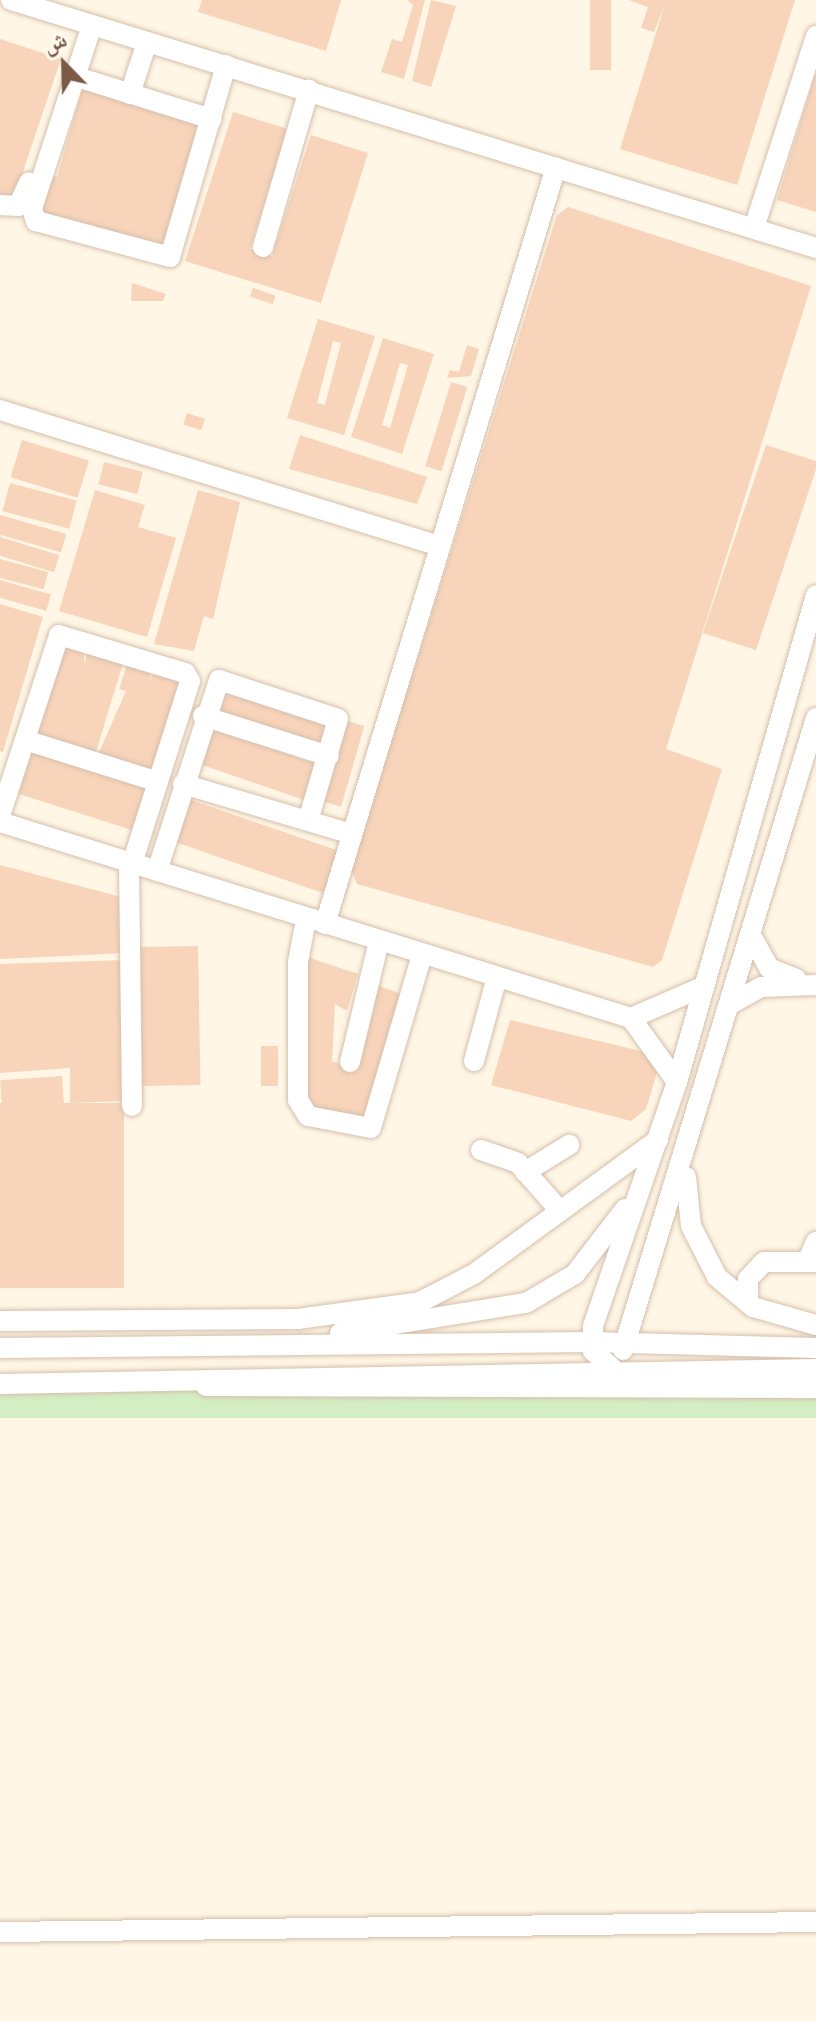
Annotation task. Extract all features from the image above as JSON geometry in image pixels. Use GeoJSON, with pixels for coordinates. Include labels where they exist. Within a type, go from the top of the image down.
{"type":"FeatureCollection","features":[{"type":"Feature","properties":{"kind":"street"},"geometry":{"type":"LineString","coordinates":[[11,0],[816,248]]}},
{"type":"Feature","properties":{"kind":"street"},"geometry":{"type":"LineString","coordinates":[[86,24],[77,77],[32,209],[36,221],[170,257],[212,119],[233,67]]}},
{"type":"Feature","properties":{"kind":"street"},"geometry":{"type":"LineString","coordinates":[[0,205],[18,206],[25,197],[86,24]]}},
{"type":"Feature","properties":{"kind":"street"},"geometry":{"type":"LineString","coordinates":[[754,228],[816,36]]}},
{"type":"Feature","properties":{"kind":"street"},"geometry":{"type":"LineString","coordinates":[[130,94],[147,42]]}},
{"type":"Feature","properties":{"kind":"street"},"geometry":{"type":"LineString","coordinates":[[179,259],[233,67]]}},
{"type":"Feature","properties":{"kind":"street"},"geometry":{"type":"LineString","coordinates":[[77,77],[212,119]]}},
{"type":"Feature","properties":{"kind":"street"},"geometry":{"type":"LineString","coordinates":[[263,247],[309,90]]}},
{"type":"Feature","properties":{"kind":"street"},"geometry":{"type":"LineString","coordinates":[[426,956],[371,1128],[308,1116],[298,1100],[298,962],[352,834],[556,167]]}},
{"type":"Feature","properties":{"kind":"street"},"geometry":{"type":"LineString","coordinates":[[0,410],[440,546]]}},
{"type":"Feature","properties":{"kind":"street"},"geometry":{"type":"LineString","coordinates":[[603,1368],[591,1342],[677,1082],[698,989],[816,595]]}},
{"type":"Feature","properties":{"kind":"street"},"geometry":{"type":"LineString","coordinates":[[132,1106],[131,863],[188,675],[68,634],[53,643],[0,819],[131,863],[631,1018],[677,1082]]}},
{"type":"Feature","properties":{"kind":"street"},"geometry":{"type":"LineString","coordinates":[[157,871],[203,716],[219,680],[319,711],[339,722],[308,821]]}},
{"type":"Feature","properties":{"kind":"street"},"geometry":{"type":"LineString","coordinates":[[203,716],[329,756]]}},
{"type":"Feature","properties":{"kind":"street"},"geometry":{"type":"LineString","coordinates":[[603,1368],[629,1342],[734,1002],[816,718]]}},
{"type":"Feature","properties":{"kind":"street"},"geometry":{"type":"LineString","coordinates":[[25,740],[158,782]]}},
{"type":"Feature","properties":{"kind":"street"},"geometry":{"type":"LineString","coordinates":[[183,784],[352,834]]}},
{"type":"Feature","properties":{"kind":"street"},"geometry":{"type":"LineString","coordinates":[[752,937],[776,973],[816,984]]}},
{"type":"Feature","properties":{"kind":"street"},"geometry":{"type":"LineString","coordinates":[[350,1062],[379,941]]}},
{"type":"Feature","properties":{"kind":"street"},"geometry":{"type":"LineString","coordinates":[[393,1093],[426,956]]}},
{"type":"Feature","properties":{"kind":"street"},"geometry":{"type":"LineString","coordinates":[[474,1061],[497,977]]}},
{"type":"Feature","properties":{"kind":"street"},"geometry":{"type":"LineString","coordinates":[[734,1002],[761,987],[816,984]]}},
{"type":"Feature","properties":{"kind":"street"},"geometry":{"type":"LineString","coordinates":[[631,1018],[698,989]]}},
{"type":"Feature","properties":{"kind":"street"},"geometry":{"type":"LineString","coordinates":[[0,1321],[298,1319],[390,1309],[448,1290],[658,1140]]}},
{"type":"Feature","properties":{"kind":"street"},"geometry":{"type":"LineString","coordinates":[[525,1172],[569,1145]]}},
{"type":"Feature","properties":{"kind":"street"},"geometry":{"type":"LineString","coordinates":[[481,1150],[525,1172],[560,1211]]}},
{"type":"Feature","properties":{"kind":"street"},"geometry":{"type":"LineString","coordinates":[[686,1151],[685,1198],[700,1252],[748,1303],[816,1325]]}},
{"type":"Feature","properties":{"kind":"street"},"geometry":{"type":"LineString","coordinates":[[193,1347],[391,1329],[526,1303],[575,1274],[601,1246],[647,1168]]}},
{"type":"Feature","properties":{"kind":"street"},"geometry":{"type":"LineString","coordinates":[[748,1303],[746,1287],[758,1266],[812,1262],[816,1242]]}},
{"type":"Feature","properties":{"kind":"street"},"geometry":{"type":"LineString","coordinates":[[0,1348],[629,1342],[816,1348]]}},
{"type":"Feature","properties":{"kind":"street"},"geometry":{"type":"LineString","coordinates":[[0,1384],[194,1383],[245,1374],[603,1368],[816,1369]]}},
{"type":"Feature","properties":{"kind":"street"},"geometry":{"type":"LineString","coordinates":[[194,1383],[236,1390],[816,1388]]}},
{"type":"Feature","properties":{"kind":"street"},"geometry":{"type":"LineString","coordinates":[[0,1932],[816,1922]]}},
{"type":"Feature","properties":{"kind":"green space"},"geometry":{"type":"Polygon","coordinates":[[[0,1391],[816,1391],[816,1418],[0,1418],[0,1391]]]}},
{"type":"Feature","properties":{"kind":"building"},"geometry":{"type":"Polygon","coordinates":[[[202,0],[341,0],[326,51],[198,12],[202,0]]]}},
{"type":"Feature","properties":{"kind":"building"},"geometry":{"type":"Polygon","coordinates":[[[407,0],[425,0],[404,79],[381,72],[392,39],[402,42],[413,5],[407,0]]]}},
{"type":"Feature","properties":{"kind":"building"},"geometry":{"type":"Polygon","coordinates":[[[431,0],[456,6],[431,87],[412,81],[431,0]]]}},
{"type":"Feature","properties":{"kind":"building"},"geometry":{"type":"Polygon","coordinates":[[[590,0],[611,0],[611,70],[590,70],[590,0]]]}},
{"type":"Feature","properties":{"kind":"building"},"geometry":{"type":"Polygon","coordinates":[[[629,0],[795,0],[737,185],[620,149],[665,4],[654,32],[641,28],[648,7],[629,0]]]}},
{"type":"Feature","properties":{"kind":"building"},"geometry":{"type":"Polygon","coordinates":[[[0,39],[61,59],[13,201],[0,196],[0,39]]]}},
{"type":"Feature","properties":{"kind":"building"},"geometry":{"type":"Polygon","coordinates":[[[816,75],[816,212],[777,200],[816,75]]]}},
{"type":"Feature","properties":{"kind":"building"},"geometry":{"type":"Polygon","coordinates":[[[84,84],[201,119],[167,257],[35,215],[48,174],[57,177],[84,84]]]}},
{"type":"Feature","properties":{"kind":"building"},"geometry":{"type":"Polygon","coordinates":[[[233,112],[288,129],[250,249],[272,256],[311,135],[368,153],[321,303],[185,261],[233,112]]]}},
{"type":"Feature","properties":{"kind":"building"},"geometry":{"type":"Polygon","coordinates":[[[568,207],[811,286],[666,749],[722,769],[662,960],[653,967],[357,884],[351,869],[557,215],[568,207]]]}},
{"type":"Feature","properties":{"kind":"building"},"geometry":{"type":"Polygon","coordinates":[[[132,283],[166,294],[163,301],[131,301],[132,283]]]}},
{"type":"Feature","properties":{"kind":"building"},"geometry":{"type":"Polygon","coordinates":[[[253,288],[276,296],[273,304],[250,297],[253,288]]]}},
{"type":"Feature","properties":{"kind":"building"},"geometry":{"type":"Polygon","coordinates":[[[318,319],[375,336],[344,435],[287,418],[318,319]],[[333,341],[317,403],[325,405],[341,343],[333,341]]]}},
{"type":"Feature","properties":{"kind":"building"},"geometry":{"type":"Polygon","coordinates":[[[383,338],[434,354],[402,454],[351,437],[383,338]],[[400,363],[382,425],[390,428],[408,365],[400,363]]]}},
{"type":"Feature","properties":{"kind":"building"},"geometry":{"type":"Polygon","coordinates":[[[467,345],[479,349],[471,376],[447,378],[450,370],[459,372],[467,345]]]}},
{"type":"Feature","properties":{"kind":"building"},"geometry":{"type":"Polygon","coordinates":[[[451,382],[467,387],[442,471],[425,466],[451,382]]]}},
{"type":"Feature","properties":{"kind":"building"},"geometry":{"type":"Polygon","coordinates":[[[187,413],[205,419],[201,430],[183,424],[187,413]]]}},
{"type":"Feature","properties":{"kind":"building"},"geometry":{"type":"Polygon","coordinates":[[[300,435],[427,477],[417,504],[289,469],[300,435]]]}},
{"type":"Feature","properties":{"kind":"building"},"geometry":{"type":"Polygon","coordinates":[[[22,440],[89,460],[78,498],[11,477],[22,440]]]}},
{"type":"Feature","properties":{"kind":"building"},"geometry":{"type":"Polygon","coordinates":[[[766,445],[816,461],[816,469],[756,650],[703,633],[766,445]]]}},
{"type":"Feature","properties":{"kind":"building"},"geometry":{"type":"Polygon","coordinates":[[[104,462],[143,472],[137,494],[98,484],[104,462]]]}},
{"type":"Feature","properties":{"kind":"building"},"geometry":{"type":"Polygon","coordinates":[[[10,483],[77,501],[69,529],[2,511],[10,483]]]}},
{"type":"Feature","properties":{"kind":"building"},"geometry":{"type":"Polygon","coordinates":[[[95,490],[145,505],[138,527],[176,538],[147,637],[59,611],[95,490]]]}},
{"type":"Feature","properties":{"kind":"building"},"geometry":{"type":"Polygon","coordinates":[[[198,490],[240,502],[213,619],[204,616],[194,651],[154,644],[198,490]]]}},
{"type":"Feature","properties":{"kind":"building"},"geometry":{"type":"Polygon","coordinates":[[[0,515],[66,534],[61,552],[0,535],[0,515]]]}},
{"type":"Feature","properties":{"kind":"building"},"geometry":{"type":"Polygon","coordinates":[[[0,537],[59,555],[54,572],[0,556],[0,537]]]}},
{"type":"Feature","properties":{"kind":"building"},"geometry":{"type":"Polygon","coordinates":[[[0,559],[48,572],[44,589],[0,578],[0,559]]]}},
{"type":"Feature","properties":{"kind":"building"},"geometry":{"type":"Polygon","coordinates":[[[0,580],[51,595],[46,611],[0,598],[0,580]]]}},
{"type":"Feature","properties":{"kind":"building"},"geometry":{"type":"Polygon","coordinates":[[[0,604],[43,617],[3,752],[0,751],[0,604]]]}},
{"type":"Feature","properties":{"kind":"building"},"geometry":{"type":"Polygon","coordinates":[[[61,643],[84,650],[84,664],[89,647],[124,660],[95,755],[32,736],[61,643]]]}},
{"type":"Feature","properties":{"kind":"building"},"geometry":{"type":"Polygon","coordinates":[[[128,662],[151,669],[149,683],[154,668],[183,680],[156,776],[97,757],[126,691],[119,689],[128,662]]]}},
{"type":"Feature","properties":{"kind":"building"},"geometry":{"type":"Polygon","coordinates":[[[219,682],[332,721],[321,751],[209,712],[219,682]]]}},
{"type":"Feature","properties":{"kind":"building"},"geometry":{"type":"Polygon","coordinates":[[[347,721],[364,726],[341,807],[324,802],[347,721]]]}},
{"type":"Feature","properties":{"kind":"building"},"geometry":{"type":"Polygon","coordinates":[[[203,725],[322,766],[310,802],[191,761],[203,725]]]}},
{"type":"Feature","properties":{"kind":"building"},"geometry":{"type":"Polygon","coordinates":[[[28,745],[60,755],[64,765],[67,757],[107,777],[109,770],[150,783],[135,831],[13,792],[28,745]]]}},
{"type":"Feature","properties":{"kind":"building"},"geometry":{"type":"Polygon","coordinates":[[[191,800],[339,851],[324,893],[176,843],[191,800]]]}},
{"type":"Feature","properties":{"kind":"building"},"geometry":{"type":"Polygon","coordinates":[[[0,865],[125,898],[126,953],[0,959],[0,865]]]}},
{"type":"Feature","properties":{"kind":"building"},"geometry":{"type":"Polygon","coordinates":[[[198,946],[200,1085],[142,1086],[140,947],[198,946]]]}},
{"type":"Feature","properties":{"kind":"building"},"geometry":{"type":"Polygon","coordinates":[[[304,956],[358,974],[347,1011],[335,1004],[332,1061],[353,1069],[374,984],[407,996],[368,1125],[303,1106],[304,956]]]}},
{"type":"Feature","properties":{"kind":"building"},"geometry":{"type":"Polygon","coordinates":[[[126,960],[126,1101],[70,1103],[70,1068],[0,1073],[0,964],[126,960]]]}},
{"type":"Feature","properties":{"kind":"building"},"geometry":{"type":"Polygon","coordinates":[[[510,1020],[662,1056],[646,1109],[631,1121],[491,1085],[510,1020]]]}},
{"type":"Feature","properties":{"kind":"building"},"geometry":{"type":"Polygon","coordinates":[[[261,1046],[278,1046],[278,1086],[261,1086],[261,1046]]]}},
{"type":"Feature","properties":{"kind":"building"},"geometry":{"type":"Polygon","coordinates":[[[62,1076],[64,1106],[2,1110],[0,1080],[62,1076]]]}},
{"type":"Feature","properties":{"kind":"building"},"geometry":{"type":"Polygon","coordinates":[[[0,1103],[124,1103],[124,1288],[0,1288],[0,1103]]]}}]}
